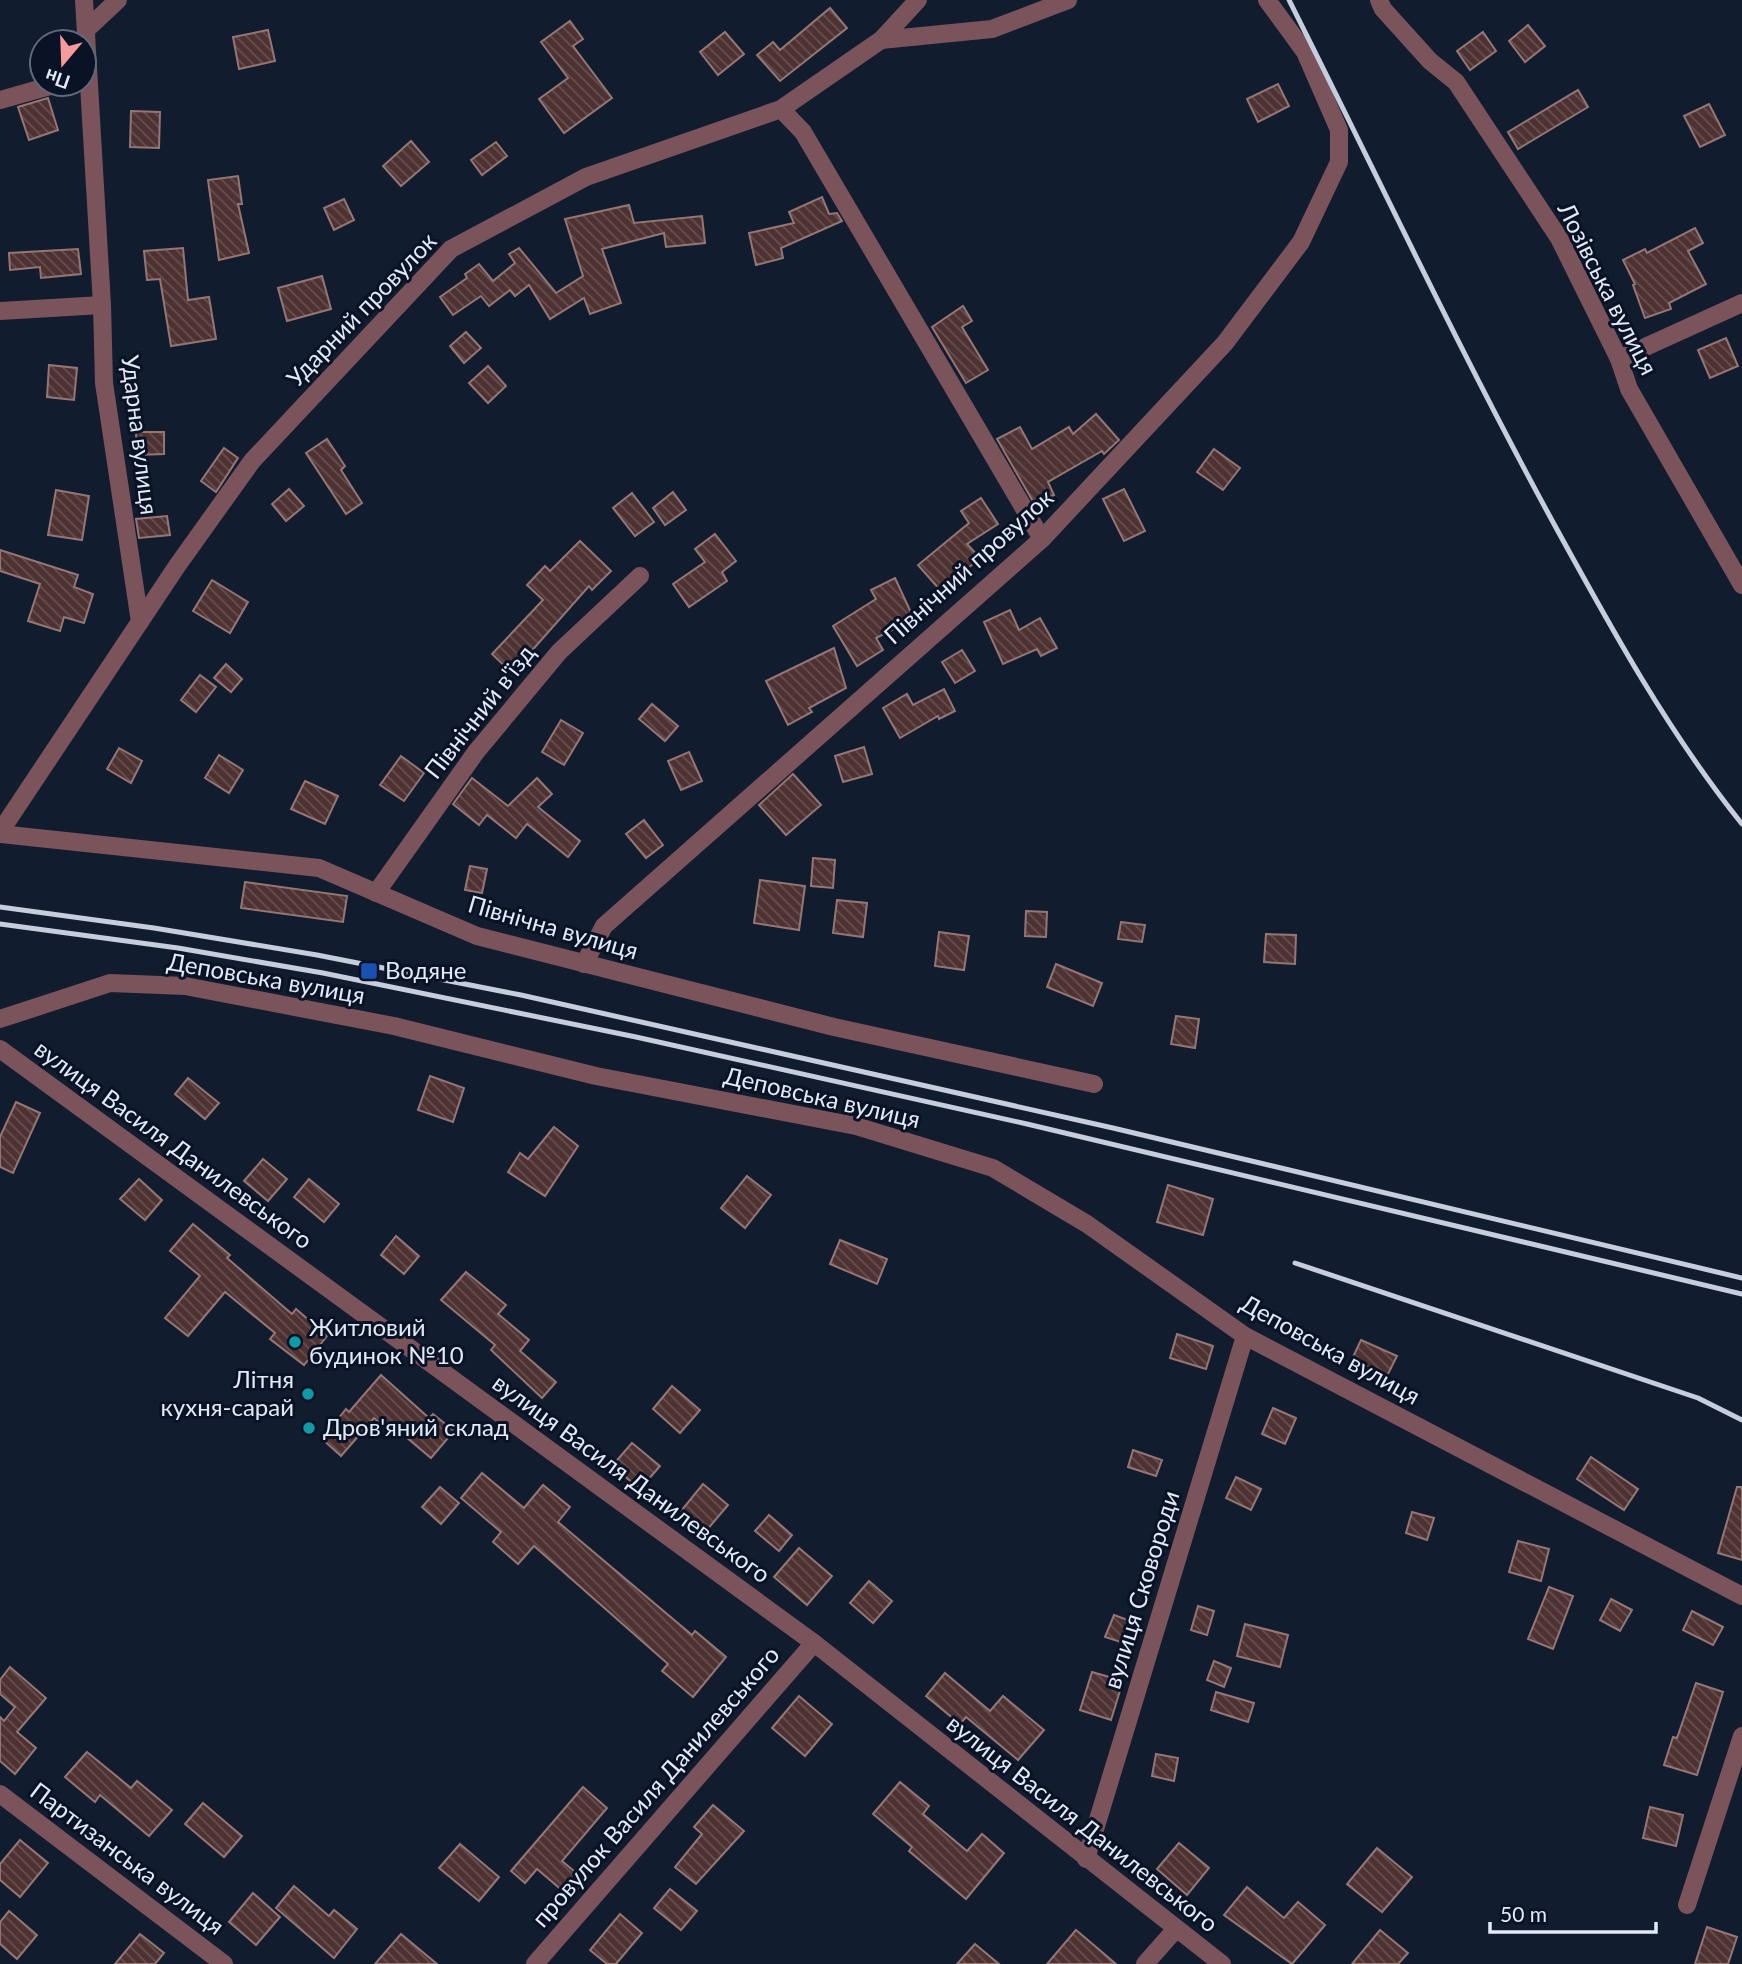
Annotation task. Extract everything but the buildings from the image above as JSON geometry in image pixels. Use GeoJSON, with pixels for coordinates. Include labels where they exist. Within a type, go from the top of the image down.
{"type":"FeatureCollection","features":[{"type":"Feature","properties":{"kind":"street","name":"Ударна вулиця"},"geometry":{"type":"LineString","coordinates":[[84,0],[86,28]]}},
{"type":"Feature","properties":{"kind":"street"},"geometry":{"type":"LineString","coordinates":[[88,28],[118,0]]}},
{"type":"Feature","properties":{"kind":"street","name":"Ударний провулок"},"geometry":{"type":"LineString","coordinates":[[140,622],[252,461],[451,249],[586,177],[780,109],[881,40],[918,0]]}},
{"type":"Feature","properties":{"kind":"street"},"geometry":{"type":"LineString","coordinates":[[881,40],[992,29],[1068,0]]}},
{"type":"Feature","properties":{"kind":"street","name":"Північний провулок"},"geometry":{"type":"LineString","coordinates":[[584,964],[604,926],[1042,539],[1225,343],[1301,242],[1339,162],[1339,130],[1310,64],[1267,0]]}},
{"type":"Feature","properties":{"kind":"street","name":"Лозівська вулиця"},"geometry":{"type":"LineString","coordinates":[[1379,0],[1383,9],[1430,61],[1456,82],[1559,238],[1619,359],[1629,389],[1742,585]]}},
{"type":"Feature","properties":{"kind":"street"},"geometry":{"type":"LineString","coordinates":[[0,100],[28,92]]}},
{"type":"Feature","properties":{"kind":"street","name":"Ударна вулиця"},"geometry":{"type":"LineString","coordinates":[[88,98],[102,305],[104,383],[140,622]]}},
{"type":"Feature","properties":{"kind":"street"},"geometry":{"type":"LineString","coordinates":[[780,109],[803,132],[1042,539]]}},
{"type":"Feature","properties":{"kind":"street"},"geometry":{"type":"LineString","coordinates":[[1619,359],[1742,303]]}},
{"type":"Feature","properties":{"kind":"street"},"geometry":{"type":"LineString","coordinates":[[0,311],[102,305]]}},
{"type":"Feature","properties":{"kind":"street","name":"Північний в'їзд"},"geometry":{"type":"LineString","coordinates":[[376,892],[475,752],[550,662],[640,576]]}},
{"type":"Feature","properties":{"kind":"street"},"geometry":{"type":"LineString","coordinates":[[0,833],[140,622]]}},
{"type":"Feature","properties":{"kind":"street","name":"Північна вулиця"},"geometry":{"type":"LineString","coordinates":[[0,833],[319,868],[477,936],[834,1027],[1094,1084]]}},
{"type":"Feature","properties":{"kind":"street","name":"Деповська вулиця"},"geometry":{"type":"LineString","coordinates":[[0,1019],[110,983],[185,986],[394,1026],[596,1076],[856,1126],[993,1168],[1087,1224],[1245,1336],[1742,1596]]}},
{"type":"Feature","properties":{"kind":"street","name":"вулиця Василя Данилевського"},"geometry":{"type":"LineString","coordinates":[[0,1049],[814,1643],[1175,1930],[1222,1964]]}},
{"type":"Feature","properties":{"kind":"street","name":"вулиця Сковороди"},"geometry":{"type":"LineString","coordinates":[[1086,1859],[1245,1336]]}},
{"type":"Feature","properties":{"kind":"street","name":"провулок Василя Данилевського"},"geometry":{"type":"LineString","coordinates":[[535,1964],[814,1643]]}},
{"type":"Feature","properties":{"kind":"street"},"geometry":{"type":"LineString","coordinates":[[1686,1905],[1742,1736]]}},
{"type":"Feature","properties":{"kind":"street","name":"Партизанська вулиця"},"geometry":{"type":"LineString","coordinates":[[0,1794],[224,1964]]}},
{"type":"Feature","properties":{"kind":"street"},"geometry":{"type":"LineString","coordinates":[[1145,1964],[1175,1930]]}},
{"type":"Feature","properties":{"kind":"railway"},"geometry":{"type":"LineString","coordinates":[[1289,0],[1485,394],[1575,563],[1665,716],[1742,824]]}},
{"type":"Feature","properties":{"kind":"railway"},"geometry":{"type":"LineString","coordinates":[[0,907],[154,928],[317,955],[521,995],[1113,1128],[1742,1278]]}},
{"type":"Feature","properties":{"kind":"railway"},"geometry":{"type":"LineString","coordinates":[[0,924],[178,948],[323,973],[636,1037],[1027,1124],[1742,1294]]}},
{"type":"Feature","properties":{"kind":"railway"},"geometry":{"type":"LineString","coordinates":[[1295,1263],[1698,1398],[1742,1420]]}},
{"type":"Feature","properties":{"kind":"place","name":"Водяне"},"geometry":{"type":"Point","coordinates":[369,971]}},
{"type":"Feature","properties":{"kind":"place","name":"Житловий будинок №10"},"geometry":{"type":"Point","coordinates":[295,1342]}},
{"type":"Feature","properties":{"kind":"place","name":"Літня кухня-сарай"},"geometry":{"type":"Point","coordinates":[308,1394]}},
{"type":"Feature","properties":{"kind":"place","name":"Дров'яний склад"},"geometry":{"type":"Point","coordinates":[309,1428]}}]}
